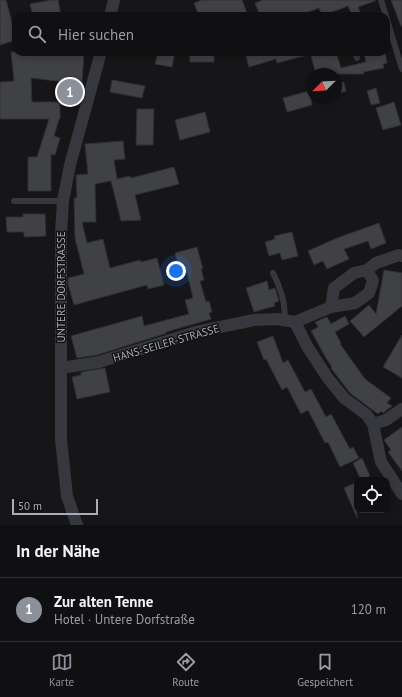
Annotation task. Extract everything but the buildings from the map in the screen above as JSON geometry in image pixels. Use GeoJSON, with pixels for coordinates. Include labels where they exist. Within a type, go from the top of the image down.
{"type":"FeatureCollection","features":[{"type":"Feature","properties":{"kind":"street"},"geometry":{"type":"LineString","coordinates":[[111,12],[114,0]]}},
{"type":"Feature","properties":{"kind":"street","name":"UNTERE DORFSTRASSE"},"geometry":{"type":"LineString","coordinates":[[77,525],[67,496],[61,439],[61,240],[63,201],[70,165],[100,56]]}},
{"type":"Feature","properties":{"kind":"street"},"geometry":{"type":"LineString","coordinates":[[331,307],[334,288],[354,273],[368,270],[376,263],[399,255],[402,256]]}},
{"type":"Feature","properties":{"kind":"street","name":"HANS-SEILER-STRASSE"},"geometry":{"type":"LineString","coordinates":[[61,368],[99,362],[203,330],[254,320],[277,319],[290,321],[331,307],[355,303],[369,293],[373,281],[368,270]]}},
{"type":"Feature","properties":{"kind":"street"},"geometry":{"type":"LineString","coordinates":[[290,321],[327,377],[344,398],[367,415],[373,424],[381,462],[402,494]]}},
{"type":"Feature","properties":{"kind":"street"},"geometry":{"type":"LineString","coordinates":[[373,424],[386,420],[402,409]]}},
{"type":"Feature","properties":{"kind":"lane"},"geometry":{"type":"LineString","coordinates":[[381,0],[384,12]]}},
{"type":"Feature","properties":{"kind":"lane"},"geometry":{"type":"LineString","coordinates":[[390,30],[402,69]]}},
{"type":"Feature","properties":{"kind":"lane"},"geometry":{"type":"LineString","coordinates":[[14,201],[63,201]]}},
{"type":"Feature","properties":{"kind":"lane"},"geometry":{"type":"LineString","coordinates":[[273,273],[280,287],[286,313],[290,321]]}},
{"type":"Feature","properties":{"kind":"place","name":"Zur alten Tenne"},"geometry":{"type":"Point","coordinates":[70,92]}}]}
